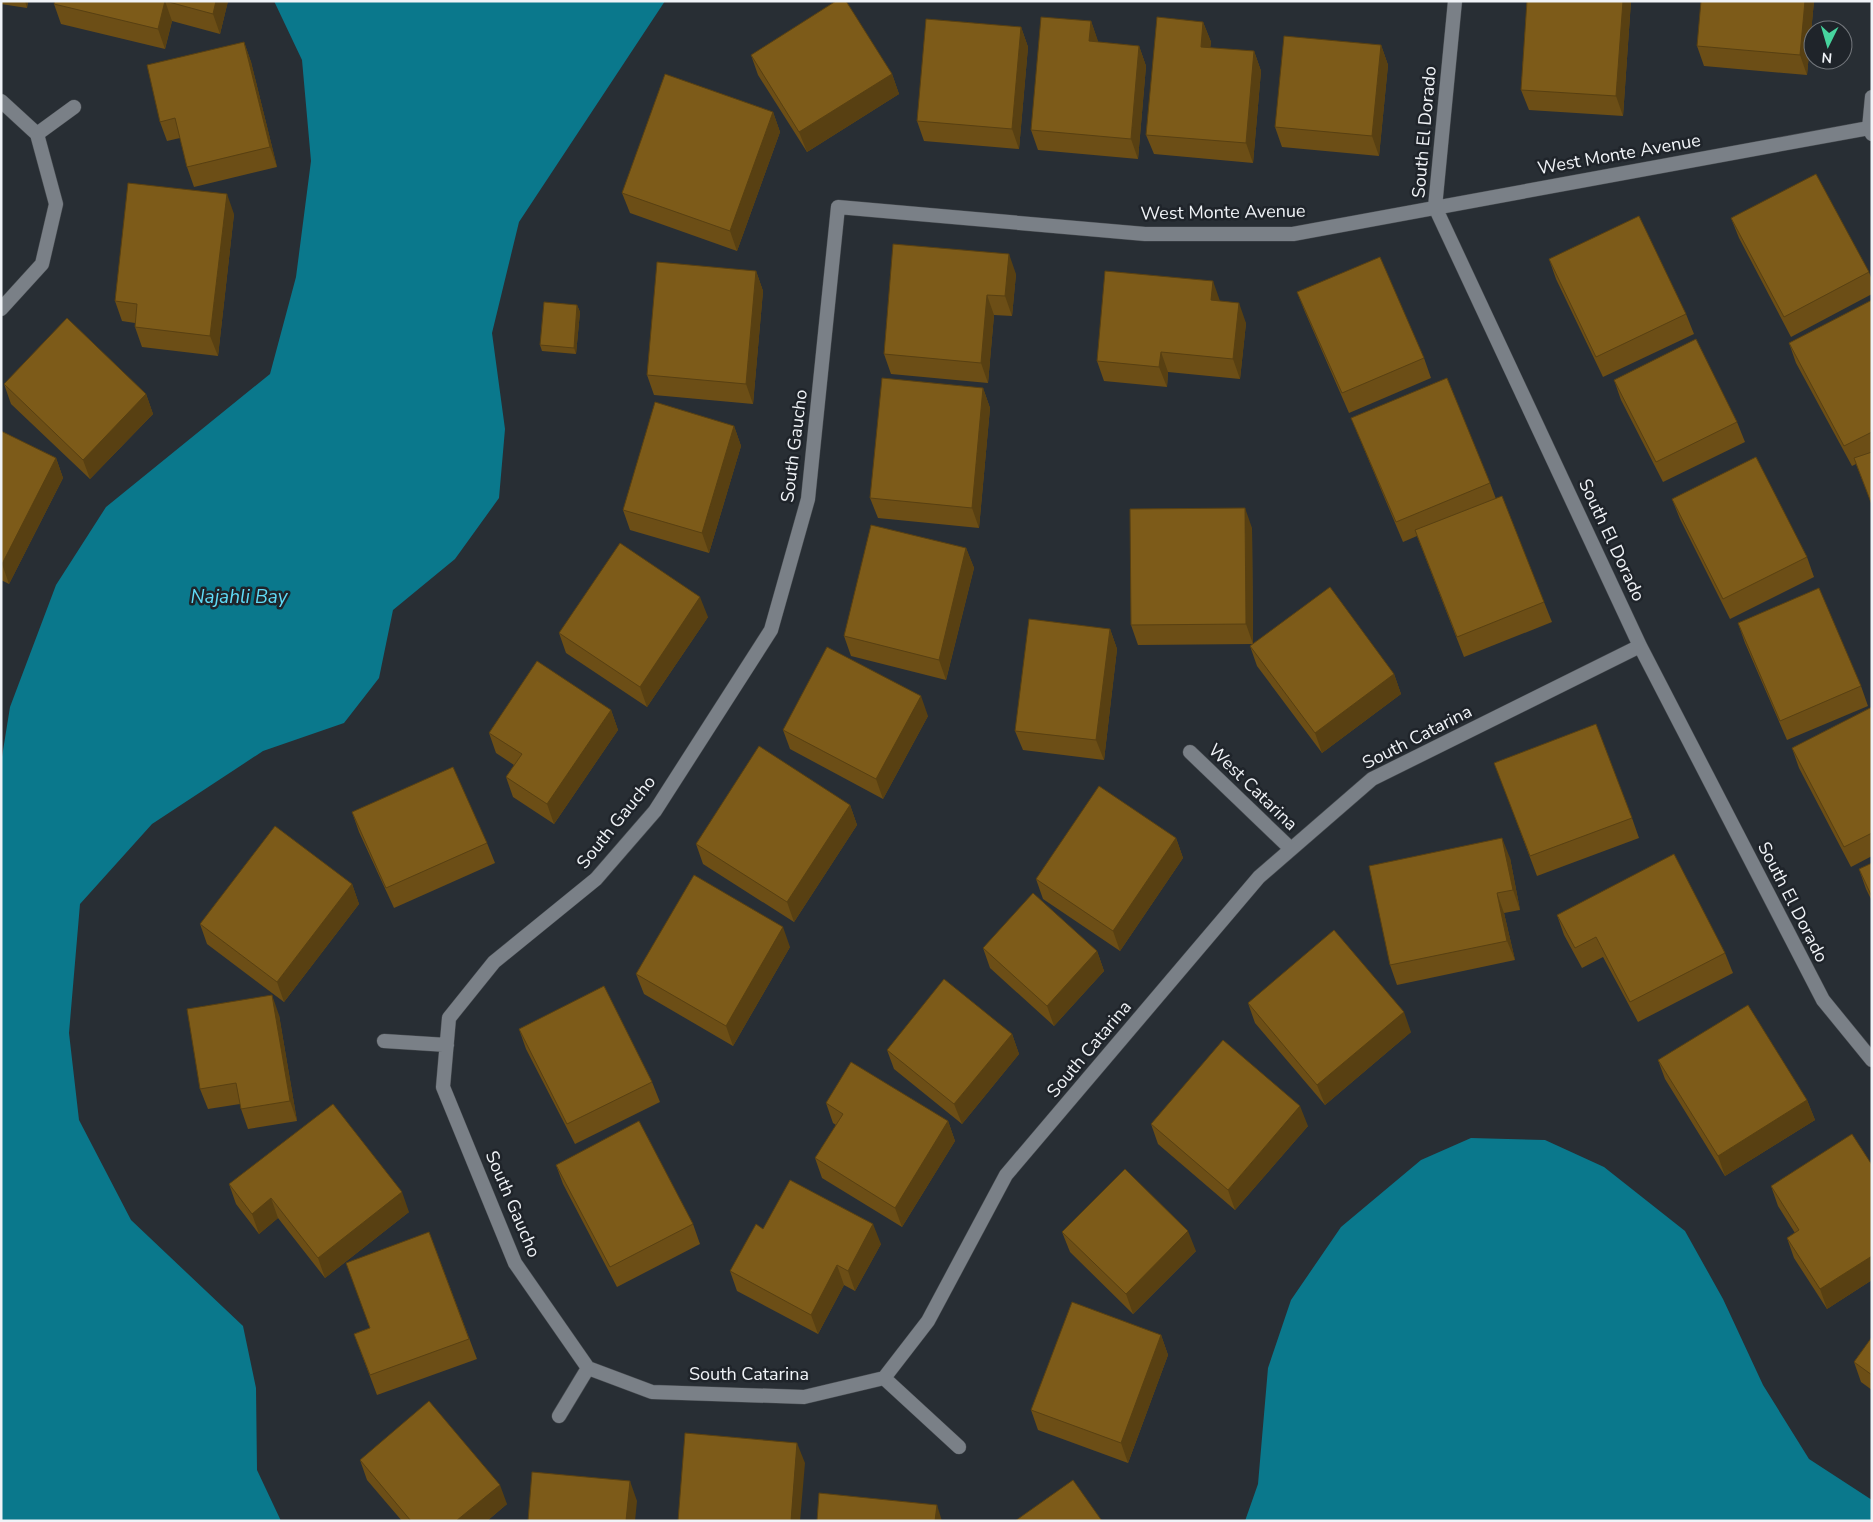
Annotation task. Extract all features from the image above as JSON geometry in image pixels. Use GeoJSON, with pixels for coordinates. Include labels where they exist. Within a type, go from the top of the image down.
{"type":"FeatureCollection","features":[{"type":"Feature","properties":{"kind":"street","name":"South El Dorado"},"geometry":{"type":"LineString","coordinates":[[1455,1],[1435,207],[1640,646],[1823,1000],[1872,1060]]}},
{"type":"Feature","properties":{"kind":"street"},"geometry":{"type":"LineString","coordinates":[[1870,131],[1872,97]]}},
{"type":"Feature","properties":{"kind":"street"},"geometry":{"type":"LineString","coordinates":[[1,101],[36,134],[56,204],[42,264],[1,309]]}},
{"type":"Feature","properties":{"kind":"street"},"geometry":{"type":"LineString","coordinates":[[36,134],[74,107]]}},
{"type":"Feature","properties":{"kind":"street","name":"West Monte Avenue"},"geometry":{"type":"LineString","coordinates":[[838,207],[1145,234],[1293,234],[1435,207],[1870,131]]}},
{"type":"Feature","properties":{"kind":"street","name":"South Gaucho"},"geometry":{"type":"LineString","coordinates":[[588,1368],[515,1263],[443,1088],[449,1018],[494,962],[596,880],[654,811],[771,630],[808,499],[838,207]]}},
{"type":"Feature","properties":{"kind":"street","name":"South Catarina"},"geometry":{"type":"LineString","coordinates":[[588,1368],[652,1392],[804,1397],[884,1378],[928,1320],[1006,1176],[1259,877],[1372,779],[1640,646]]}},
{"type":"Feature","properties":{"kind":"street","name":"West Catarina"},"geometry":{"type":"LineString","coordinates":[[1190,752],[1291,850]]}},
{"type":"Feature","properties":{"kind":"street"},"geometry":{"type":"LineString","coordinates":[[384,1041],[447,1045]]}},
{"type":"Feature","properties":{"kind":"street"},"geometry":{"type":"LineString","coordinates":[[559,1416],[588,1368]]}},
{"type":"Feature","properties":{"kind":"street"},"geometry":{"type":"LineString","coordinates":[[884,1378],[959,1447]]}},
{"type":"Feature","properties":{"kind":"water","name":"Najahli Bay"},"geometry":{"type":"Polygon","coordinates":[[[274,1],[665,1],[519,222],[492,333],[505,429],[499,498],[455,559],[393,610],[379,678],[344,723],[263,751],[152,824],[80,904],[69,1033],[79,1120],[131,1220],[243,1326],[256,1388],[257,1470],[281,1521],[1,1521],[1,763],[10,707],[56,585],[106,507],[270,374],[296,277],[311,161],[302,60],[274,1]]]}},
{"type":"Feature","properties":{"kind":"water"},"geometry":{"type":"Polygon","coordinates":[[[1471,1138],[1545,1140],[1604,1167],[1685,1231],[1723,1299],[1763,1385],[1809,1459],[1872,1500],[1872,1521],[1245,1521],[1258,1484],[1268,1368],[1291,1300],[1341,1227],[1421,1160],[1471,1138]]]}},
{"type":"Feature","properties":{"kind":"building"},"geometry":{"type":"Polygon","coordinates":[[[55,1],[165,1],[158,29],[54,4],[55,1]]]}},
{"type":"Feature","properties":{"kind":"building"},"geometry":{"type":"Polygon","coordinates":[[[165,1],[216,1],[213,14],[165,1]]]}},
{"type":"Feature","properties":{"kind":"building"},"geometry":{"type":"Polygon","coordinates":[[[836,1],[846,1],[892,74],[799,132],[751,55],[836,1]]]}},
{"type":"Feature","properties":{"kind":"building"},"geometry":{"type":"Polygon","coordinates":[[[1527,1],[1623,1],[1616,96],[1521,90],[1527,1]]]}},
{"type":"Feature","properties":{"kind":"building"},"geometry":{"type":"Polygon","coordinates":[[[1701,1],[1805,1],[1800,55],[1697,46],[1701,1]]]}},
{"type":"Feature","properties":{"kind":"building"},"geometry":{"type":"Polygon","coordinates":[[[1041,17],[1091,21],[1089,41],[1139,46],[1131,139],[1031,130],[1041,17]]]}},
{"type":"Feature","properties":{"kind":"building"},"geometry":{"type":"Polygon","coordinates":[[[1157,17],[1203,22],[1201,47],[1254,51],[1246,143],[1146,135],[1157,17]]]}},
{"type":"Feature","properties":{"kind":"building"},"geometry":{"type":"Polygon","coordinates":[[[926,19],[1021,27],[1012,129],[917,121],[926,19]]]}},
{"type":"Feature","properties":{"kind":"building"},"geometry":{"type":"Polygon","coordinates":[[[1284,36],[1381,45],[1372,136],[1275,127],[1284,36]]]}},
{"type":"Feature","properties":{"kind":"building"},"geometry":{"type":"Polygon","coordinates":[[[244,42],[270,147],[187,167],[175,118],[160,122],[147,65],[244,42]]]}},
{"type":"Feature","properties":{"kind":"building"},"geometry":{"type":"Polygon","coordinates":[[[665,74],[773,112],[730,231],[622,193],[665,74]]]}},
{"type":"Feature","properties":{"kind":"building"},"geometry":{"type":"Polygon","coordinates":[[[1816,174],[1869,272],[1784,317],[1731,218],[1816,174]]]}},
{"type":"Feature","properties":{"kind":"building"},"geometry":{"type":"Polygon","coordinates":[[[128,183],[227,194],[210,336],[135,327],[137,304],[115,301],[128,183]]]}},
{"type":"Feature","properties":{"kind":"building"},"geometry":{"type":"Polygon","coordinates":[[[1639,216],[1686,314],[1596,357],[1549,259],[1639,216]]]}},
{"type":"Feature","properties":{"kind":"building"},"geometry":{"type":"Polygon","coordinates":[[[893,244],[1009,254],[1005,296],[987,295],[981,363],[884,354],[893,244]]]}},
{"type":"Feature","properties":{"kind":"building"},"geometry":{"type":"Polygon","coordinates":[[[1380,257],[1424,358],[1342,393],[1297,292],[1380,257]]]}},
{"type":"Feature","properties":{"kind":"building"},"geometry":{"type":"Polygon","coordinates":[[[657,262],[756,271],[746,384],[647,375],[657,262]]]}},
{"type":"Feature","properties":{"kind":"building"},"geometry":{"type":"Polygon","coordinates":[[[1105,271],[1213,281],[1211,300],[1239,303],[1233,359],[1161,352],[1159,367],[1097,361],[1105,271]]]}},
{"type":"Feature","properties":{"kind":"building"},"geometry":{"type":"Polygon","coordinates":[[[1872,300],[1872,432],[1844,446],[1789,343],[1872,300]]]}},
{"type":"Feature","properties":{"kind":"building"},"geometry":{"type":"Polygon","coordinates":[[[544,302],[577,305],[574,348],[540,345],[544,302]]]}},
{"type":"Feature","properties":{"kind":"building"},"geometry":{"type":"Polygon","coordinates":[[[67,318],[146,394],[83,460],[4,384],[67,318]]]}},
{"type":"Feature","properties":{"kind":"building"},"geometry":{"type":"Polygon","coordinates":[[[1696,339],[1737,422],[1656,462],[1614,380],[1696,339]]]}},
{"type":"Feature","properties":{"kind":"building"},"geometry":{"type":"Polygon","coordinates":[[[882,378],[983,388],[972,508],[870,498],[882,378]]]}},
{"type":"Feature","properties":{"kind":"building"},"geometry":{"type":"Polygon","coordinates":[[[1447,378],[1490,483],[1396,522],[1351,418],[1447,378]]]}},
{"type":"Feature","properties":{"kind":"building"},"geometry":{"type":"Polygon","coordinates":[[[655,402],[734,426],[702,533],[623,510],[655,402]]]}},
{"type":"Feature","properties":{"kind":"building"},"geometry":{"type":"Polygon","coordinates":[[[1,431],[56,458],[2,564],[1,563],[1,431]]]}},
{"type":"Feature","properties":{"kind":"building"},"geometry":{"type":"Polygon","coordinates":[[[1872,452],[1872,505],[1854,458],[1872,452]]]}},
{"type":"Feature","properties":{"kind":"building"},"geometry":{"type":"Polygon","coordinates":[[[1756,457],[1807,557],[1723,599],[1672,499],[1756,457]]]}},
{"type":"Feature","properties":{"kind":"building"},"geometry":{"type":"Polygon","coordinates":[[[1502,496],[1544,602],[1457,637],[1415,530],[1502,496]]]}},
{"type":"Feature","properties":{"kind":"building"},"geometry":{"type":"Polygon","coordinates":[[[1245,508],[1246,624],[1131,625],[1130,509],[1245,508]]]}},
{"type":"Feature","properties":{"kind":"building"},"geometry":{"type":"Polygon","coordinates":[[[871,525],[966,548],[939,660],[844,636],[871,525]]]}},
{"type":"Feature","properties":{"kind":"building"},"geometry":{"type":"Polygon","coordinates":[[[620,543],[700,597],[640,687],[559,633],[620,543]]]}},
{"type":"Feature","properties":{"kind":"building"},"geometry":{"type":"Polygon","coordinates":[[[1330,587],[1394,674],[1315,733],[1250,646],[1330,587]]]}},
{"type":"Feature","properties":{"kind":"building"},"geometry":{"type":"Polygon","coordinates":[[[1819,588],[1861,686],[1780,721],[1738,623],[1819,588]]]}},
{"type":"Feature","properties":{"kind":"building"},"geometry":{"type":"Polygon","coordinates":[[[1029,619],[1110,629],[1096,740],[1015,731],[1029,619]]]}},
{"type":"Feature","properties":{"kind":"building"},"geometry":{"type":"Polygon","coordinates":[[[827,647],[921,696],[876,779],[783,730],[827,647]]]}},
{"type":"Feature","properties":{"kind":"building"},"geometry":{"type":"Polygon","coordinates":[[[537,661],[611,710],[547,804],[506,777],[522,754],[489,733],[537,661]]]}},
{"type":"Feature","properties":{"kind":"building"},"geometry":{"type":"Polygon","coordinates":[[[1872,707],[1872,833],[1844,847],[1792,748],[1872,707]]]}},
{"type":"Feature","properties":{"kind":"building"},"geometry":{"type":"Polygon","coordinates":[[[1596,724],[1632,818],[1530,856],[1494,763],[1596,724]]]}},
{"type":"Feature","properties":{"kind":"building"},"geometry":{"type":"Polygon","coordinates":[[[759,746],[850,805],[787,902],[696,844],[759,746]]]}},
{"type":"Feature","properties":{"kind":"building"},"geometry":{"type":"Polygon","coordinates":[[[453,767],[487,843],[386,888],[352,812],[453,767]]]}},
{"type":"Feature","properties":{"kind":"building"},"geometry":{"type":"Polygon","coordinates":[[[1099,786],[1176,838],[1113,931],[1036,879],[1099,786]]]}},
{"type":"Feature","properties":{"kind":"building"},"geometry":{"type":"Polygon","coordinates":[[[275,826],[352,884],[277,982],[200,924],[275,826]]]}},
{"type":"Feature","properties":{"kind":"building"},"geometry":{"type":"Polygon","coordinates":[[[1502,838],[1513,890],[1497,893],[1507,941],[1390,965],[1369,866],[1502,838]]]}},
{"type":"Feature","properties":{"kind":"building"},"geometry":{"type":"Polygon","coordinates":[[[1674,854],[1725,953],[1630,1002],[1596,937],[1575,948],[1557,915],[1674,854]]]}},
{"type":"Feature","properties":{"kind":"building"},"geometry":{"type":"Polygon","coordinates":[[[1872,863],[1872,897],[1859,869],[1872,863]]]}},
{"type":"Feature","properties":{"kind":"building"},"geometry":{"type":"Polygon","coordinates":[[[694,875],[783,927],[726,1026],[636,974],[694,875]]]}},
{"type":"Feature","properties":{"kind":"building"},"geometry":{"type":"Polygon","coordinates":[[[1033,893],[1097,951],[1047,1006],[983,948],[1033,893]]]}},
{"type":"Feature","properties":{"kind":"building"},"geometry":{"type":"Polygon","coordinates":[[[1334,930],[1404,1012],[1317,1085],[1248,1003],[1334,930]]]}},
{"type":"Feature","properties":{"kind":"building"},"geometry":{"type":"Polygon","coordinates":[[[944,979],[1012,1034],[954,1104],[887,1050],[944,979]]]}},
{"type":"Feature","properties":{"kind":"building"},"geometry":{"type":"Polygon","coordinates":[[[604,986],[652,1082],[567,1124],[519,1029],[604,986]]]}},
{"type":"Feature","properties":{"kind":"building"},"geometry":{"type":"Polygon","coordinates":[[[272,995],[290,1101],[241,1109],[236,1083],[200,1089],[187,1009],[272,995]]]}},
{"type":"Feature","properties":{"kind":"building"},"geometry":{"type":"Polygon","coordinates":[[[1748,1005],[1807,1100],[1718,1156],[1658,1060],[1748,1005]]]}},
{"type":"Feature","properties":{"kind":"building"},"geometry":{"type":"Polygon","coordinates":[[[1223,1040],[1300,1106],[1228,1190],[1151,1124],[1223,1040]]]}},
{"type":"Feature","properties":{"kind":"building"},"geometry":{"type":"Polygon","coordinates":[[[851,1062],[948,1121],[895,1208],[815,1158],[843,1114],[826,1103],[851,1062]]]}},
{"type":"Feature","properties":{"kind":"building"},"geometry":{"type":"Polygon","coordinates":[[[333,1104],[402,1192],[318,1258],[271,1198],[252,1214],[229,1184],[333,1104]]]}},
{"type":"Feature","properties":{"kind":"building"},"geometry":{"type":"Polygon","coordinates":[[[639,1121],[693,1224],[610,1267],[556,1165],[639,1121]]]}},
{"type":"Feature","properties":{"kind":"building"},"geometry":{"type":"Polygon","coordinates":[[[1852,1134],[1872,1165],[1872,1256],[1820,1289],[1787,1238],[1799,1230],[1771,1186],[1852,1134]]]}},
{"type":"Feature","properties":{"kind":"building"},"geometry":{"type":"Polygon","coordinates":[[[1125,1169],[1188,1231],[1126,1294],[1062,1232],[1125,1169]]]}},
{"type":"Feature","properties":{"kind":"building"},"geometry":{"type":"Polygon","coordinates":[[[790,1180],[873,1224],[848,1271],[837,1265],[811,1315],[730,1271],[756,1224],[763,1229],[790,1180]]]}},
{"type":"Feature","properties":{"kind":"building"},"geometry":{"type":"Polygon","coordinates":[[[429,1232],[469,1339],[370,1375],[354,1334],[370,1328],[346,1263],[429,1232]]]}},
{"type":"Feature","properties":{"kind":"building"},"geometry":{"type":"Polygon","coordinates":[[[1072,1302],[1161,1335],[1121,1443],[1031,1410],[1072,1302]]]}},
{"type":"Feature","properties":{"kind":"building"},"geometry":{"type":"Polygon","coordinates":[[[1872,1337],[1872,1375],[1854,1362],[1872,1337]]]}},
{"type":"Feature","properties":{"kind":"building"},"geometry":{"type":"Polygon","coordinates":[[[429,1401],[500,1485],[456,1521],[411,1521],[360,1460],[429,1401]]]}},
{"type":"Feature","properties":{"kind":"building"},"geometry":{"type":"Polygon","coordinates":[[[685,1433],[797,1443],[791,1521],[678,1521],[685,1433]]]}},
{"type":"Feature","properties":{"kind":"building"},"geometry":{"type":"Polygon","coordinates":[[[532,1472],[630,1481],[626,1521],[528,1521],[532,1472]]]}},
{"type":"Feature","properties":{"kind":"building"},"geometry":{"type":"Polygon","coordinates":[[[1073,1480],[1102,1521],[1015,1521],[1073,1480]]]}},
{"type":"Feature","properties":{"kind":"building"},"geometry":{"type":"Polygon","coordinates":[[[819,1493],[937,1505],[935,1521],[817,1521],[819,1493]]]}}]}
